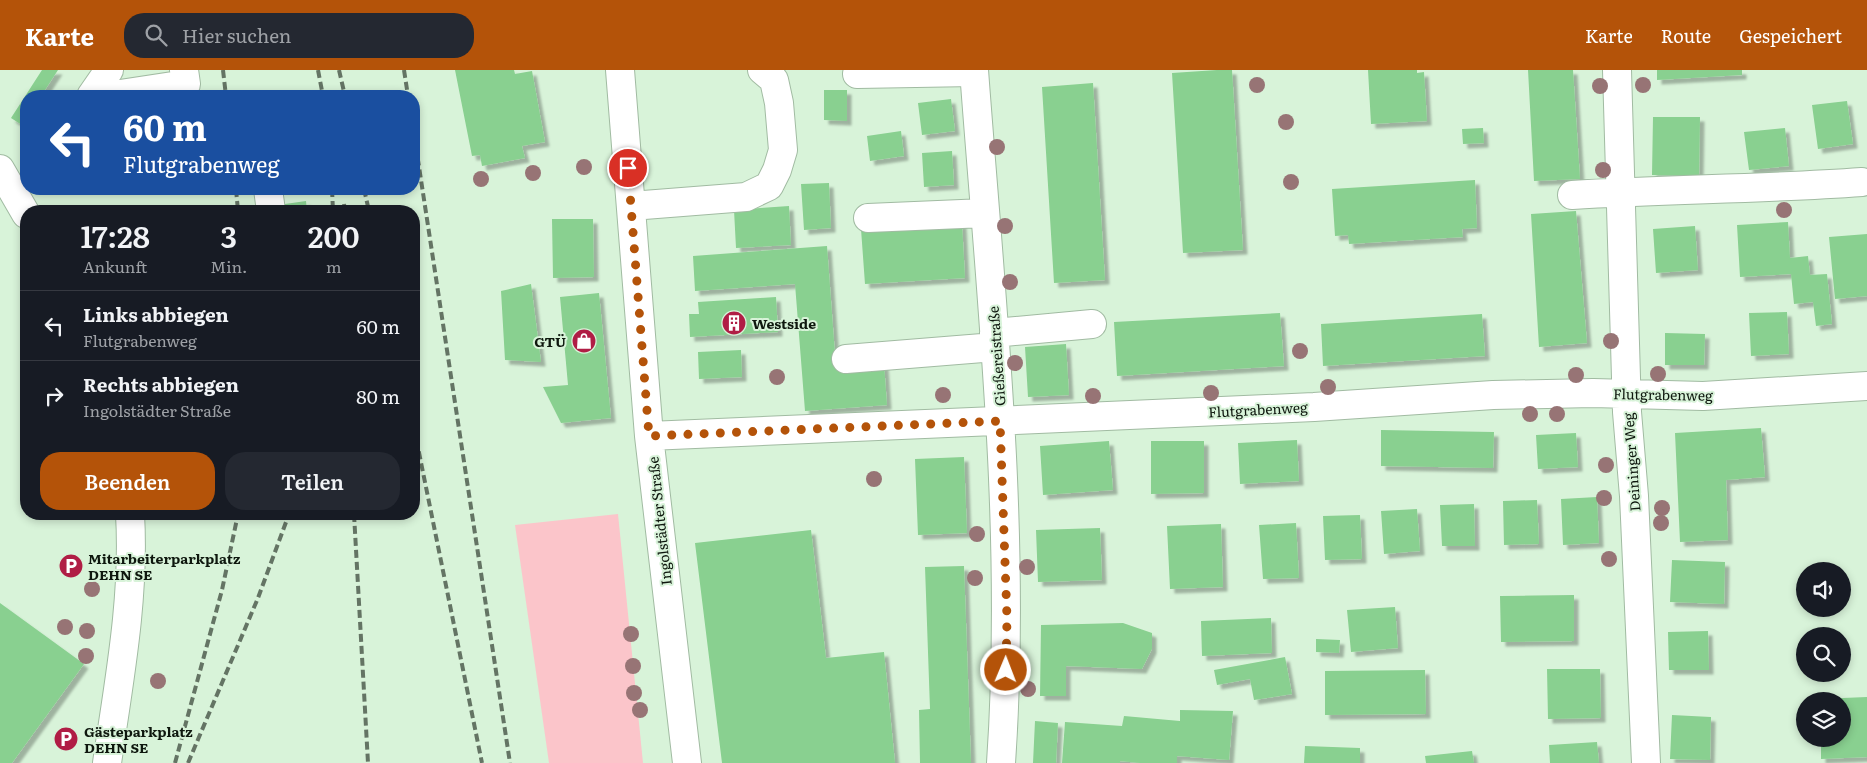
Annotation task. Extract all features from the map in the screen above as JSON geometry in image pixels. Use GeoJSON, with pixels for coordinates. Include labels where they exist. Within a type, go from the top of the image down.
{"type":"FeatureCollection","features":[{"type":"Feature","properties":{"kind":"street"},"geometry":{"type":"LineString","coordinates":[[96,90],[109,70]]}},
{"type":"Feature","properties":{"kind":"street"},"geometry":{"type":"LineString","coordinates":[[146,90],[186,84],[184,70]]}},
{"type":"Feature","properties":{"kind":"street","name":"Ingolstädter Straße"},"geometry":{"type":"LineString","coordinates":[[620,70],[649,436],[687,763]]}},
{"type":"Feature","properties":{"kind":"street"},"geometry":{"type":"LineString","coordinates":[[631,206],[746,197],[769,186],[777,170],[783,150],[779,103],[774,80],[762,70]]}},
{"type":"Feature","properties":{"kind":"street","name":"Deininger Weg"},"geometry":{"type":"LineString","coordinates":[[1617,70],[1626,394],[1634,496],[1646,763]]}},
{"type":"Feature","properties":{"kind":"street"},"geometry":{"type":"LineString","coordinates":[[856,74],[974,71]]}},
{"type":"Feature","properties":{"kind":"street","name":"Gießereistraße"},"geometry":{"type":"LineString","coordinates":[[974,71],[1000,421],[1007,618],[1005,705],[1001,763]]}},
{"type":"Feature","properties":{"kind":"street"},"geometry":{"type":"LineString","coordinates":[[1572,195],[1621,191],[1807,186],[1862,182]]}},
{"type":"Feature","properties":{"kind":"street"},"geometry":{"type":"LineString","coordinates":[[868,218],[985,213]]}},
{"type":"Feature","properties":{"kind":"street"},"geometry":{"type":"LineString","coordinates":[[846,359],[995,340],[1092,324]]}},
{"type":"Feature","properties":{"kind":"street","name":"Flutgrabenweg"},"geometry":{"type":"LineString","coordinates":[[649,436],[1314,407],[1493,395],[1570,393],[1713,396],[1867,386]]}},
{"type":"Feature","properties":{"kind":"street"},"geometry":{"type":"LineString","coordinates":[[107,763],[126,619],[132,535],[131,520]]}},
{"type":"Feature","properties":{"kind":"shaded area"},"geometry":{"type":"Polygon","coordinates":[[[618,514],[643,763],[549,763],[515,525],[618,514]]]}},
{"type":"Feature","properties":{"kind":"building"},"geometry":{"type":"Polygon","coordinates":[[[42,70],[58,70],[45,90],[29,90],[42,70]]]}},
{"type":"Feature","properties":{"kind":"building"},"geometry":{"type":"Polygon","coordinates":[[[455,70],[514,70],[515,74],[532,71],[545,142],[522,146],[525,158],[482,166],[480,155],[472,156],[455,70]]]}},
{"type":"Feature","properties":{"kind":"building"},"geometry":{"type":"Polygon","coordinates":[[[1232,70],[1243,250],[1183,253],[1172,73],[1232,70]]]}},
{"type":"Feature","properties":{"kind":"building"},"geometry":{"type":"Polygon","coordinates":[[[1368,70],[1417,70],[1417,73],[1424,72],[1427,121],[1371,124],[1368,70]]]}},
{"type":"Feature","properties":{"kind":"building"},"geometry":{"type":"Polygon","coordinates":[[[1528,70],[1573,70],[1580,179],[1534,181],[1528,70]]]}},
{"type":"Feature","properties":{"kind":"building"},"geometry":{"type":"Polygon","coordinates":[[[1657,70],[1742,70],[1742,75],[1657,80],[1657,70]]]}},
{"type":"Feature","properties":{"kind":"building"},"geometry":{"type":"Polygon","coordinates":[[[1093,83],[1105,280],[1054,283],[1042,87],[1093,83]]]}},
{"type":"Feature","properties":{"kind":"building"},"geometry":{"type":"Polygon","coordinates":[[[824,90],[847,90],[847,121],[824,120],[824,90]]]}},
{"type":"Feature","properties":{"kind":"building"},"geometry":{"type":"Polygon","coordinates":[[[951,99],[955,131],[922,135],[918,103],[951,99]]]}},
{"type":"Feature","properties":{"kind":"building"},"geometry":{"type":"Polygon","coordinates":[[[1847,101],[1853,144],[1818,149],[1812,105],[1847,101]]]}},
{"type":"Feature","properties":{"kind":"building"},"geometry":{"type":"Polygon","coordinates":[[[20,104],[20,124],[11,118],[20,104]]]}},
{"type":"Feature","properties":{"kind":"building"},"geometry":{"type":"Polygon","coordinates":[[[1653,117],[1700,117],[1699,176],[1652,175],[1653,117]]]}},
{"type":"Feature","properties":{"kind":"building"},"geometry":{"type":"Polygon","coordinates":[[[1483,128],[1484,143],[1463,144],[1462,129],[1483,128]]]}},
{"type":"Feature","properties":{"kind":"building"},"geometry":{"type":"Polygon","coordinates":[[[1785,128],[1789,166],[1749,170],[1744,132],[1785,128]]]}},
{"type":"Feature","properties":{"kind":"building"},"geometry":{"type":"Polygon","coordinates":[[[901,131],[904,156],[870,161],[867,136],[901,131]]]}},
{"type":"Feature","properties":{"kind":"building"},"geometry":{"type":"Polygon","coordinates":[[[952,151],[954,185],[924,187],[922,153],[952,151]]]}},
{"type":"Feature","properties":{"kind":"building"},"geometry":{"type":"Polygon","coordinates":[[[1475,180],[1477,228],[1462,229],[1463,237],[1349,244],[1348,235],[1335,236],[1332,189],[1475,180]]]}},
{"type":"Feature","properties":{"kind":"building"},"geometry":{"type":"Polygon","coordinates":[[[829,183],[831,228],[804,230],[801,184],[829,183]]]}},
{"type":"Feature","properties":{"kind":"building"},"geometry":{"type":"Polygon","coordinates":[[[306,201],[306,205],[278,205],[306,201]]]}},
{"type":"Feature","properties":{"kind":"building"},"geometry":{"type":"Polygon","coordinates":[[[789,206],[791,245],[736,248],[734,210],[789,206]]]}},
{"type":"Feature","properties":{"kind":"building"},"geometry":{"type":"Polygon","coordinates":[[[1576,211],[1587,343],[1539,347],[1531,214],[1576,211]]]}},
{"type":"Feature","properties":{"kind":"building"},"geometry":{"type":"Polygon","coordinates":[[[552,219],[593,219],[594,277],[553,278],[552,219]]]}},
{"type":"Feature","properties":{"kind":"building"},"geometry":{"type":"Polygon","coordinates":[[[1788,222],[1790,258],[1808,256],[1810,275],[1827,274],[1832,324],[1816,326],[1813,302],[1794,304],[1791,274],[1740,277],[1737,225],[1788,222]]]}},
{"type":"Feature","properties":{"kind":"building"},"geometry":{"type":"Polygon","coordinates":[[[962,223],[965,278],[865,284],[861,229],[962,223]]]}},
{"type":"Feature","properties":{"kind":"building"},"geometry":{"type":"Polygon","coordinates":[[[1695,226],[1698,270],[1656,273],[1653,229],[1695,226]]]}},
{"type":"Feature","properties":{"kind":"building"},"geometry":{"type":"Polygon","coordinates":[[[1867,234],[1867,296],[1835,299],[1829,237],[1867,234]]]}},
{"type":"Feature","properties":{"kind":"building"},"geometry":{"type":"Polygon","coordinates":[[[827,246],[836,368],[884,364],[887,405],[805,411],[795,284],[695,291],[693,256],[827,246]]]}},
{"type":"Feature","properties":{"kind":"building"},"geometry":{"type":"Polygon","coordinates":[[[531,284],[541,362],[505,360],[501,291],[531,284]]]}},
{"type":"Feature","properties":{"kind":"building","name":"GTÜ"},"geometry":{"type":"Polygon","coordinates":[[[599,293],[611,418],[561,423],[543,387],[568,385],[560,297],[599,293]]]}},
{"type":"Feature","properties":{"kind":"building","name":"Westside"},"geometry":{"type":"Polygon","coordinates":[[[776,297],[778,332],[690,337],[689,314],[699,314],[698,302],[776,297]]]}},
{"type":"Feature","properties":{"kind":"building"},"geometry":{"type":"Polygon","coordinates":[[[1787,312],[1789,354],[1751,356],[1749,313],[1787,312]]]}},
{"type":"Feature","properties":{"kind":"building"},"geometry":{"type":"Polygon","coordinates":[[[1280,313],[1284,366],[1117,376],[1114,322],[1280,313]]]}},
{"type":"Feature","properties":{"kind":"building"},"geometry":{"type":"Polygon","coordinates":[[[1482,314],[1485,356],[1323,366],[1321,324],[1482,314]]]}},
{"type":"Feature","properties":{"kind":"building"},"geometry":{"type":"Polygon","coordinates":[[[1665,333],[1705,334],[1704,365],[1665,365],[1665,333]]]}},
{"type":"Feature","properties":{"kind":"building"},"geometry":{"type":"Polygon","coordinates":[[[1066,344],[1069,395],[1028,397],[1025,347],[1066,344]]]}},
{"type":"Feature","properties":{"kind":"building"},"geometry":{"type":"Polygon","coordinates":[[[741,350],[742,377],[699,379],[698,352],[741,350]]]}},
{"type":"Feature","properties":{"kind":"building"},"geometry":{"type":"Polygon","coordinates":[[[1761,428],[1765,477],[1726,480],[1728,540],[1680,542],[1675,433],[1761,428]]]}},
{"type":"Feature","properties":{"kind":"building"},"geometry":{"type":"Polygon","coordinates":[[[1381,430],[1494,432],[1493,468],[1381,466],[1381,430]]]}},
{"type":"Feature","properties":{"kind":"building"},"geometry":{"type":"Polygon","coordinates":[[[1576,433],[1578,467],[1538,469],[1536,435],[1576,433]]]}},
{"type":"Feature","properties":{"kind":"building"},"geometry":{"type":"Polygon","coordinates":[[[1297,440],[1299,481],[1240,484],[1238,443],[1297,440]]]}},
{"type":"Feature","properties":{"kind":"building"},"geometry":{"type":"Polygon","coordinates":[[[1109,441],[1113,490],[1043,495],[1040,446],[1109,441]]]}},
{"type":"Feature","properties":{"kind":"building"},"geometry":{"type":"Polygon","coordinates":[[[1151,441],[1204,441],[1204,493],[1151,494],[1151,441]]]}},
{"type":"Feature","properties":{"kind":"building"},"geometry":{"type":"Polygon","coordinates":[[[964,457],[967,533],[918,535],[915,459],[964,457]]]}},
{"type":"Feature","properties":{"kind":"building"},"geometry":{"type":"Polygon","coordinates":[[[1597,497],[1599,543],[1563,545],[1561,499],[1597,497]]]}},
{"type":"Feature","properties":{"kind":"building"},"geometry":{"type":"Polygon","coordinates":[[[1537,500],[1539,544],[1504,545],[1503,501],[1537,500]]]}},
{"type":"Feature","properties":{"kind":"building"},"geometry":{"type":"Polygon","coordinates":[[[1474,504],[1475,546],[1442,546],[1440,505],[1474,504]]]}},
{"type":"Feature","properties":{"kind":"building"},"geometry":{"type":"Polygon","coordinates":[[[1417,509],[1420,551],[1384,554],[1381,511],[1417,509]]]}},
{"type":"Feature","properties":{"kind":"building"},"geometry":{"type":"Polygon","coordinates":[[[1360,515],[1362,559],[1325,560],[1323,516],[1360,515]]]}},
{"type":"Feature","properties":{"kind":"building"},"geometry":{"type":"Polygon","coordinates":[[[1296,523],[1299,578],[1263,579],[1259,525],[1296,523]]]}},
{"type":"Feature","properties":{"kind":"building"},"geometry":{"type":"Polygon","coordinates":[[[1221,524],[1223,587],[1170,589],[1167,526],[1221,524]]]}},
{"type":"Feature","properties":{"kind":"building"},"geometry":{"type":"Polygon","coordinates":[[[1100,528],[1102,580],[1038,582],[1036,530],[1100,528]]]}},
{"type":"Feature","properties":{"kind":"building"},"geometry":{"type":"Polygon","coordinates":[[[811,530],[826,658],[884,652],[895,763],[722,763],[695,543],[811,530]]]}},
{"type":"Feature","properties":{"kind":"building"},"geometry":{"type":"Polygon","coordinates":[[[1672,560],[1725,562],[1724,604],[1670,602],[1672,560]]]}},
{"type":"Feature","properties":{"kind":"building"},"geometry":{"type":"Polygon","coordinates":[[[964,566],[971,763],[920,763],[919,710],[930,709],[925,567],[964,566]]]}},
{"type":"Feature","properties":{"kind":"building"},"geometry":{"type":"Polygon","coordinates":[[[1574,595],[1574,641],[1501,642],[1500,596],[1574,595]]]}},
{"type":"Feature","properties":{"kind":"building"},"geometry":{"type":"Polygon","coordinates":[[[0,603],[84,664],[12,763],[0,763],[0,603]]]}},
{"type":"Feature","properties":{"kind":"building"},"geometry":{"type":"Polygon","coordinates":[[[1395,607],[1398,648],[1351,652],[1347,610],[1395,607]]]}},
{"type":"Feature","properties":{"kind":"building"},"geometry":{"type":"Polygon","coordinates":[[[1271,618],[1272,653],[1202,656],[1201,621],[1271,618]]]}},
{"type":"Feature","properties":{"kind":"building"},"geometry":{"type":"Polygon","coordinates":[[[1123,623],[1152,633],[1152,649],[1142,669],[1066,666],[1066,696],[1040,696],[1041,625],[1123,623]]]}},
{"type":"Feature","properties":{"kind":"building"},"geometry":{"type":"Polygon","coordinates":[[[1708,631],[1709,670],[1669,670],[1668,632],[1708,631]]]}},
{"type":"Feature","properties":{"kind":"building"},"geometry":{"type":"Polygon","coordinates":[[[1316,639],[1340,640],[1339,653],[1316,652],[1316,639]]]}},
{"type":"Feature","properties":{"kind":"building"},"geometry":{"type":"Polygon","coordinates":[[[1285,657],[1292,694],[1254,700],[1250,679],[1217,685],[1214,670],[1285,657]]]}},
{"type":"Feature","properties":{"kind":"building"},"geometry":{"type":"Polygon","coordinates":[[[1547,669],[1600,669],[1601,718],[1548,719],[1547,669]]]}},
{"type":"Feature","properties":{"kind":"building"},"geometry":{"type":"Polygon","coordinates":[[[1425,670],[1426,714],[1325,715],[1325,671],[1425,670]]]}},
{"type":"Feature","properties":{"kind":"building"},"geometry":{"type":"Polygon","coordinates":[[[1867,697],[1867,757],[1821,759],[1821,747],[1851,747],[1851,698],[1867,697]]]}},
{"type":"Feature","properties":{"kind":"building"},"geometry":{"type":"Polygon","coordinates":[[[1180,710],[1233,711],[1229,760],[1177,756],[1177,763],[1120,761],[1120,763],[1062,763],[1065,722],[1122,726],[1124,716],[1180,721],[1180,710]]]}},
{"type":"Feature","properties":{"kind":"building"},"geometry":{"type":"Polygon","coordinates":[[[1672,715],[1711,717],[1710,760],[1670,759],[1672,715]]]}},
{"type":"Feature","properties":{"kind":"building"},"geometry":{"type":"Polygon","coordinates":[[[1035,721],[1058,723],[1056,763],[1033,763],[1035,721]]]}},
{"type":"Feature","properties":{"kind":"building"},"geometry":{"type":"Polygon","coordinates":[[[1597,742],[1599,763],[1550,763],[1549,745],[1597,742]]]}},
{"type":"Feature","properties":{"kind":"building"},"geometry":{"type":"Polygon","coordinates":[[[1305,746],[1360,748],[1360,763],[1304,763],[1305,746]]]}},
{"type":"Feature","properties":{"kind":"building"},"geometry":{"type":"Polygon","coordinates":[[[1472,751],[1474,763],[1426,763],[1425,756],[1472,751]]]}},
{"type":"Feature","properties":{"kind":"railway"},"geometry":{"type":"LineString","coordinates":[[223,70],[225,90]]}},
{"type":"Feature","properties":{"kind":"railway"},"geometry":{"type":"LineString","coordinates":[[318,70],[322,90]]}},
{"type":"Feature","properties":{"kind":"railway"},"geometry":{"type":"LineString","coordinates":[[339,70],[344,90]]}},
{"type":"Feature","properties":{"kind":"railway"},"geometry":{"type":"LineString","coordinates":[[404,70],[407,90]]}},
{"type":"Feature","properties":{"kind":"railway"},"geometry":{"type":"LineString","coordinates":[[420,173],[510,763]]}},
{"type":"Feature","properties":{"kind":"railway"},"geometry":{"type":"LineString","coordinates":[[237,195],[237,205]]}},
{"type":"Feature","properties":{"kind":"railway"},"geometry":{"type":"LineString","coordinates":[[332,195],[333,205]]}},
{"type":"Feature","properties":{"kind":"railway"},"geometry":{"type":"LineString","coordinates":[[365,195],[368,205]]}},
{"type":"Feature","properties":{"kind":"railway"},"geometry":{"type":"LineString","coordinates":[[420,458],[482,763]]}},
{"type":"Feature","properties":{"kind":"railway"},"geometry":{"type":"LineString","coordinates":[[175,763],[222,590],[237,520]]}},
{"type":"Feature","properties":{"kind":"railway"},"geometry":{"type":"LineString","coordinates":[[188,763],[258,598],[287,520]]}},
{"type":"Feature","properties":{"kind":"railway"},"geometry":{"type":"LineString","coordinates":[[354,520],[368,763]]}},
{"type":"Feature","properties":{"kind":"place","name":"Westside"},"geometry":{"type":"Point","coordinates":[734,323]}},
{"type":"Feature","properties":{"kind":"place","name":"GTÜ"},"geometry":{"type":"Point","coordinates":[584,341]}},
{"type":"Feature","properties":{"kind":"place","name":"Mitarbeiterparkplatz DEHN SE"},"geometry":{"type":"Point","coordinates":[71,566]}},
{"type":"Feature","properties":{"kind":"place","name":"Gästeparkplatz DEHN SE"},"geometry":{"type":"Point","coordinates":[66,739]}},
{"type":"Feature","properties":{"kind":"route"},"geometry":{"type":"LineString","coordinates":[[628,168],[649,436],[1000,421],[1007,618],[1006,670]]}}]}
